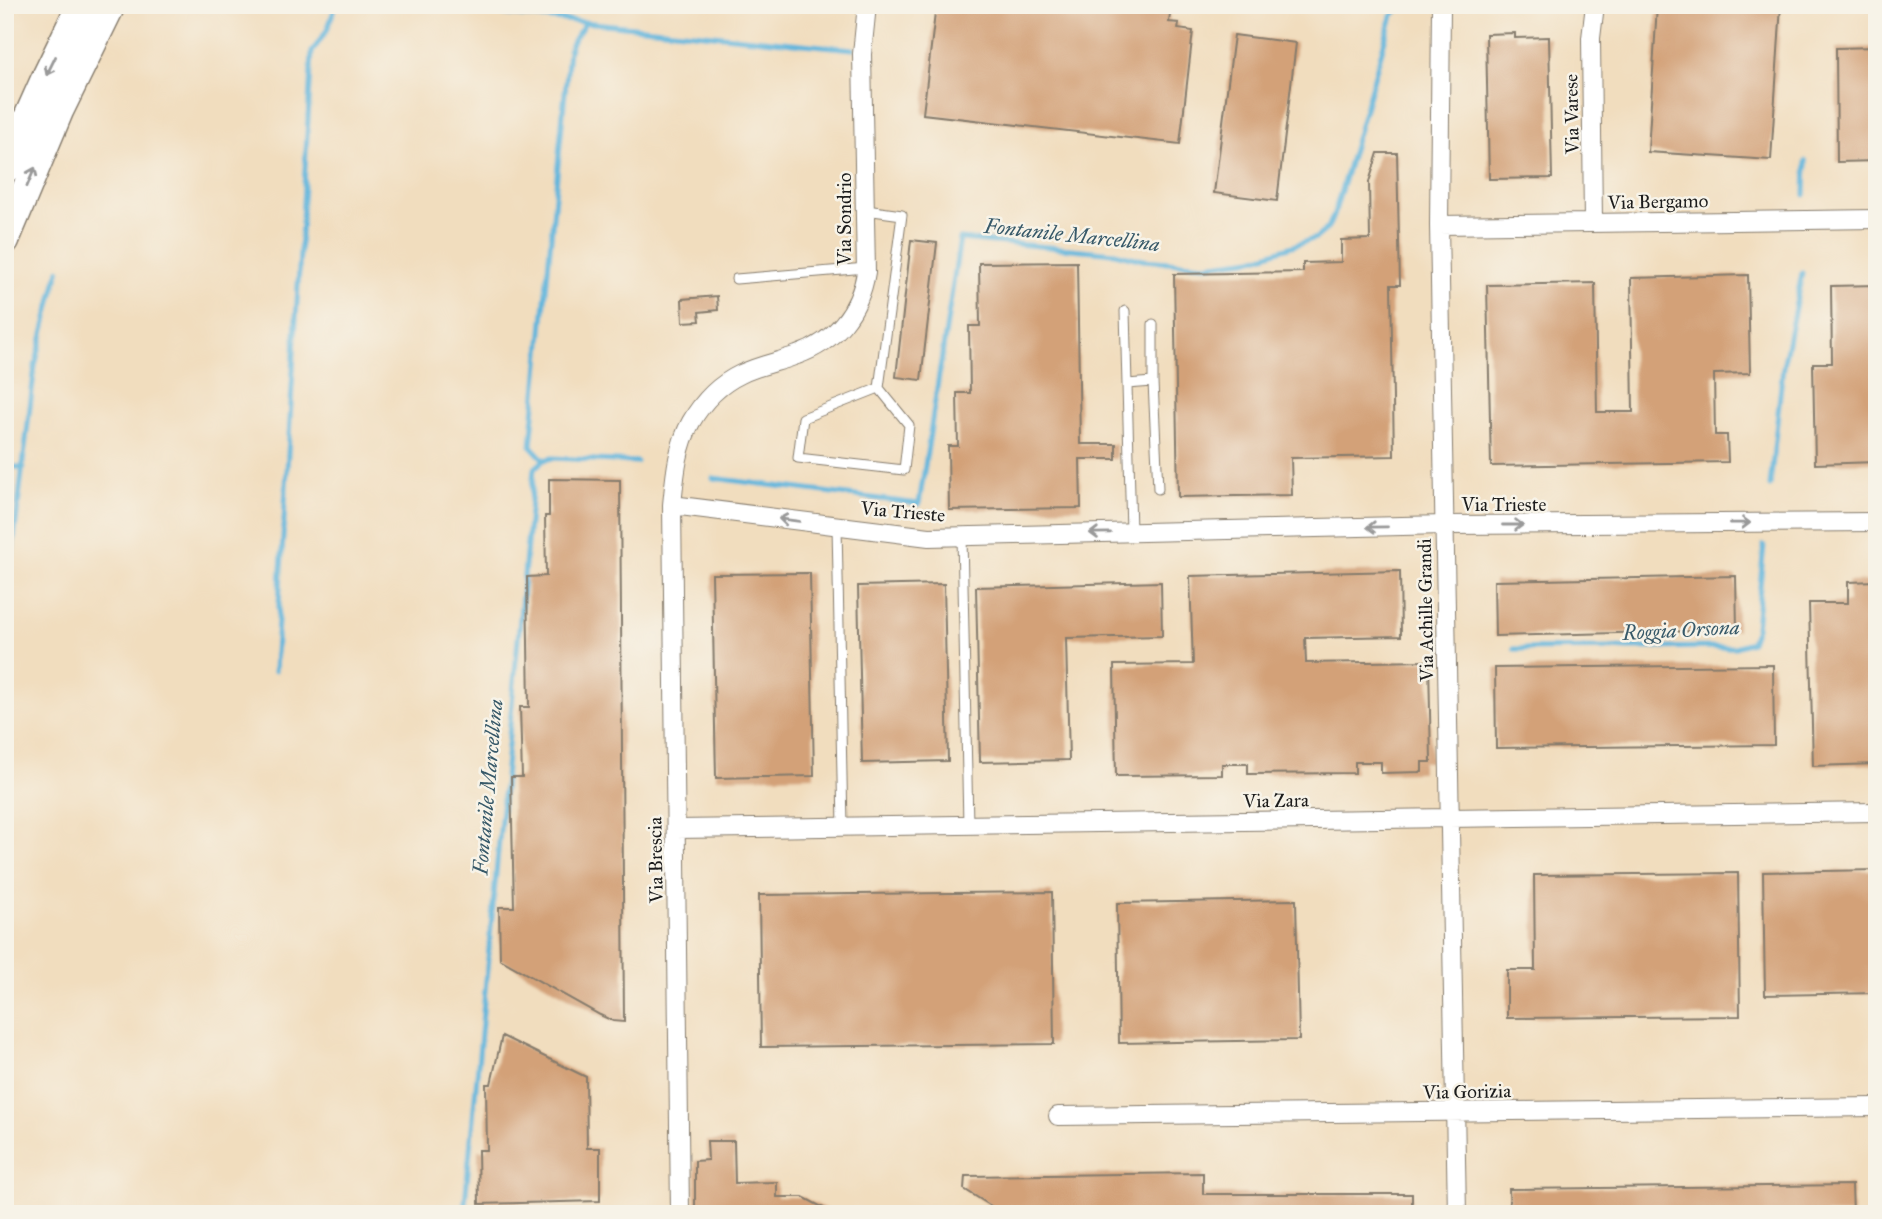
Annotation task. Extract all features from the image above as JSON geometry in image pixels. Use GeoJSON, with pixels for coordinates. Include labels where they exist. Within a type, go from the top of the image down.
{"type":"FeatureCollection","features":[{"type":"Feature","properties":{"kind":"highway"},"geometry":{"type":"LineString","coordinates":[[5,169],[81,5]]}},
{"type":"Feature","properties":{"kind":"highway"},"geometry":{"type":"LineString","coordinates":[[5,240],[59,111],[111,5]]}},
{"type":"Feature","properties":{"kind":"street","name":"Via Sondrio"},"geometry":{"type":"LineString","coordinates":[[673,505],[682,443],[691,422],[705,402],[722,386],[742,373],[809,351],[829,338],[842,326],[862,290],[866,268],[866,210],[862,54],[867,5]]}},
{"type":"Feature","properties":{"kind":"street","name":"Via Achille Grandi"},"geometry":{"type":"LineString","coordinates":[[1441,5],[1439,225],[1457,1214]]}},
{"type":"Feature","properties":{"kind":"street","name":"Via Varese"},"geometry":{"type":"LineString","coordinates":[[1593,223],[1591,38],[1595,5]]}},
{"type":"Feature","properties":{"kind":"street","name":"Via Bergamo"},"geometry":{"type":"LineString","coordinates":[[1439,225],[1877,219]]}},
{"type":"Feature","properties":{"kind":"street","name":"Via Trieste"},"geometry":{"type":"LineString","coordinates":[[673,505],[929,537],[1445,525],[1877,522]]}},
{"type":"Feature","properties":{"kind":"street","name":"Via Brescia"},"geometry":{"type":"LineString","coordinates":[[673,505],[680,1214]]}},
{"type":"Feature","properties":{"kind":"street","name":"Via Zara"},"geometry":{"type":"LineString","coordinates":[[676,829],[1877,812]]}},
{"type":"Feature","properties":{"kind":"street","name":"Via Gorizia"},"geometry":{"type":"LineString","coordinates":[[1058,1116],[1877,1107]]}},
{"type":"Feature","properties":{"kind":"lane"},"geometry":{"type":"LineString","coordinates":[[866,210],[902,215],[879,388],[909,425],[904,470],[799,458],[803,418],[879,388]]}},
{"type":"Feature","properties":{"kind":"lane"},"geometry":{"type":"LineString","coordinates":[[736,279],[866,268]]}},
{"type":"Feature","properties":{"kind":"lane"},"geometry":{"type":"LineString","coordinates":[[1125,311],[1131,532]]}},
{"type":"Feature","properties":{"kind":"lane"},"geometry":{"type":"LineString","coordinates":[[1153,324],[1158,489]]}},
{"type":"Feature","properties":{"kind":"lane"},"geometry":{"type":"LineString","coordinates":[[1127,384],[1153,382]]}},
{"type":"Feature","properties":{"kind":"lane"},"geometry":{"type":"LineString","coordinates":[[837,526],[843,827]]}},
{"type":"Feature","properties":{"kind":"lane"},"geometry":{"type":"LineString","coordinates":[[962,536],[968,825]]}},
{"type":"Feature","properties":{"kind":"building"},"geometry":{"type":"Polygon","coordinates":[[[936,5],[1171,5],[1169,22],[1179,23],[1178,29],[1193,31],[1180,144],[923,114],[936,5]]]}},
{"type":"Feature","properties":{"kind":"building"},"geometry":{"type":"Polygon","coordinates":[[[1657,5],[1781,5],[1771,160],[1648,152],[1657,5]]]}},
{"type":"Feature","properties":{"kind":"building"},"geometry":{"type":"Polygon","coordinates":[[[1515,33],[1515,38],[1549,37],[1552,178],[1489,179],[1486,34],[1515,33]]]}},
{"type":"Feature","properties":{"kind":"building"},"geometry":{"type":"Polygon","coordinates":[[[1234,35],[1296,43],[1277,201],[1214,193],[1234,35]]]}},
{"type":"Feature","properties":{"kind":"building"},"geometry":{"type":"Polygon","coordinates":[[[1877,47],[1877,161],[1837,162],[1836,48],[1877,47]]]}},
{"type":"Feature","properties":{"kind":"building"},"geometry":{"type":"Polygon","coordinates":[[[1378,153],[1397,153],[1400,285],[1391,285],[1394,456],[1291,458],[1292,495],[1178,497],[1174,274],[1303,272],[1303,263],[1341,262],[1341,240],[1370,239],[1369,182],[1378,153]]]}},
{"type":"Feature","properties":{"kind":"building"},"geometry":{"type":"Polygon","coordinates":[[[911,240],[937,243],[921,380],[896,377],[911,240]]]}},
{"type":"Feature","properties":{"kind":"building"},"geometry":{"type":"Polygon","coordinates":[[[1077,262],[1080,444],[1116,444],[1116,459],[1080,459],[1081,508],[949,510],[948,446],[958,446],[957,393],[970,393],[969,326],[980,326],[979,263],[1077,262]]]}},
{"type":"Feature","properties":{"kind":"building"},"geometry":{"type":"Polygon","coordinates":[[[1748,275],[1750,373],[1714,374],[1715,435],[1727,435],[1728,462],[1491,466],[1487,285],[1595,283],[1597,412],[1633,412],[1631,278],[1748,275]]]}},
{"type":"Feature","properties":{"kind":"building"},"geometry":{"type":"Polygon","coordinates":[[[1877,285],[1877,462],[1815,464],[1813,363],[1832,363],[1831,286],[1877,285]]]}},
{"type":"Feature","properties":{"kind":"building"},"geometry":{"type":"Polygon","coordinates":[[[717,296],[718,310],[699,312],[700,321],[683,322],[682,299],[717,296]]]}},
{"type":"Feature","properties":{"kind":"building"},"geometry":{"type":"Polygon","coordinates":[[[549,479],[620,480],[624,1022],[613,1021],[600,1015],[500,959],[499,907],[514,907],[511,777],[522,777],[520,707],[529,707],[527,577],[546,576],[545,516],[549,516],[549,479]]]}},
{"type":"Feature","properties":{"kind":"building"},"geometry":{"type":"Polygon","coordinates":[[[1400,571],[1401,636],[1305,638],[1306,663],[1429,661],[1431,762],[1422,762],[1422,772],[1381,773],[1381,762],[1355,762],[1355,773],[1248,774],[1248,764],[1222,764],[1222,775],[1116,776],[1114,665],[1193,664],[1190,576],[1400,571]]]}},
{"type":"Feature","properties":{"kind":"building"},"geometry":{"type":"Polygon","coordinates":[[[810,573],[814,776],[716,778],[712,574],[810,573]]]}},
{"type":"Feature","properties":{"kind":"building"},"geometry":{"type":"Polygon","coordinates":[[[1736,576],[1737,630],[1495,636],[1494,581],[1736,576]]]}},
{"type":"Feature","properties":{"kind":"building"},"geometry":{"type":"Polygon","coordinates":[[[1877,581],[1877,764],[1813,766],[1809,603],[1848,603],[1848,582],[1877,581]]]}},
{"type":"Feature","properties":{"kind":"building"},"geometry":{"type":"Polygon","coordinates":[[[1161,582],[1162,636],[1066,638],[1069,760],[980,762],[976,587],[1161,582]]]}},
{"type":"Feature","properties":{"kind":"building"},"geometry":{"type":"Polygon","coordinates":[[[944,584],[948,761],[862,763],[858,586],[944,584]]]}},
{"type":"Feature","properties":{"kind":"building"},"geometry":{"type":"Polygon","coordinates":[[[1773,665],[1774,745],[1496,748],[1495,668],[1773,665]]]}},
{"type":"Feature","properties":{"kind":"building"},"geometry":{"type":"Polygon","coordinates":[[[1877,870],[1877,993],[1765,995],[1763,872],[1877,870]]]}},
{"type":"Feature","properties":{"kind":"building"},"geometry":{"type":"Polygon","coordinates":[[[1738,873],[1740,1016],[1507,1018],[1507,970],[1535,970],[1534,875],[1738,873]]]}},
{"type":"Feature","properties":{"kind":"building"},"geometry":{"type":"Polygon","coordinates":[[[1052,892],[1054,1044],[761,1047],[759,895],[1052,892]]]}},
{"type":"Feature","properties":{"kind":"building"},"geometry":{"type":"Polygon","coordinates":[[[1296,900],[1299,1040],[1119,1043],[1117,903],[1296,900]]]}},
{"type":"Feature","properties":{"kind":"building"},"geometry":{"type":"Polygon","coordinates":[[[502,1036],[586,1077],[587,1148],[600,1148],[600,1201],[479,1204],[478,1150],[487,1150],[486,1084],[491,1084],[502,1036]]]}},
{"type":"Feature","properties":{"kind":"building"},"geometry":{"type":"Polygon","coordinates":[[[707,1141],[734,1141],[735,1183],[777,1182],[777,1197],[803,1197],[835,1214],[695,1214],[695,1161],[708,1160],[707,1141]]]}},
{"type":"Feature","properties":{"kind":"building"},"geometry":{"type":"Polygon","coordinates":[[[1203,1173],[1203,1194],[1412,1194],[1412,1214],[1004,1214],[964,1189],[965,1176],[1203,1173]]]}},
{"type":"Feature","properties":{"kind":"building"},"geometry":{"type":"Polygon","coordinates":[[[1852,1185],[1853,1214],[1510,1214],[1509,1189],[1852,1185]]]}},
{"type":"Feature","properties":{"kind":"waterway"},"geometry":{"type":"LineString","coordinates":[[275,671],[312,52],[327,30],[336,5]]}},
{"type":"Feature","properties":{"kind":"waterway"},"geometry":{"type":"LineString","coordinates":[[415,5],[853,49]]}},
{"type":"Feature","properties":{"kind":"waterway","name":"Fontanile Marcellina"},"geometry":{"type":"LineString","coordinates":[[713,478],[919,504],[960,239],[1115,253],[1143,260],[1206,265],[1253,259],[1316,238],[1328,228],[1335,211],[1392,16],[1404,5]]}},
{"type":"Feature","properties":{"kind":"waterway"},"geometry":{"type":"LineString","coordinates":[[544,460],[531,446],[569,51],[585,22]]}},
{"type":"Feature","properties":{"kind":"waterway","name":"Roggia Orsona"},"geometry":{"type":"LineString","coordinates":[[1805,195],[1806,161]]}},
{"type":"Feature","properties":{"kind":"waterway"},"geometry":{"type":"LineString","coordinates":[[5,563],[12,555],[35,366],[59,270]]}},
{"type":"Feature","properties":{"kind":"waterway","name":"Roggia Orsona"},"geometry":{"type":"LineString","coordinates":[[1770,486],[1783,367],[1802,273]]}},
{"type":"Feature","properties":{"kind":"waterway","name":"Fontanile Marcellina"},"geometry":{"type":"LineString","coordinates":[[464,1214],[534,469],[544,460],[552,458],[637,462]]}},
{"type":"Feature","properties":{"kind":"waterway"},"geometry":{"type":"LineString","coordinates":[[9,466],[24,468]]}},
{"type":"Feature","properties":{"kind":"waterway","name":"Roggia Orsona"},"geometry":{"type":"LineString","coordinates":[[1514,649],[1735,647],[1751,642],[1756,628],[1764,545]]}}]}
